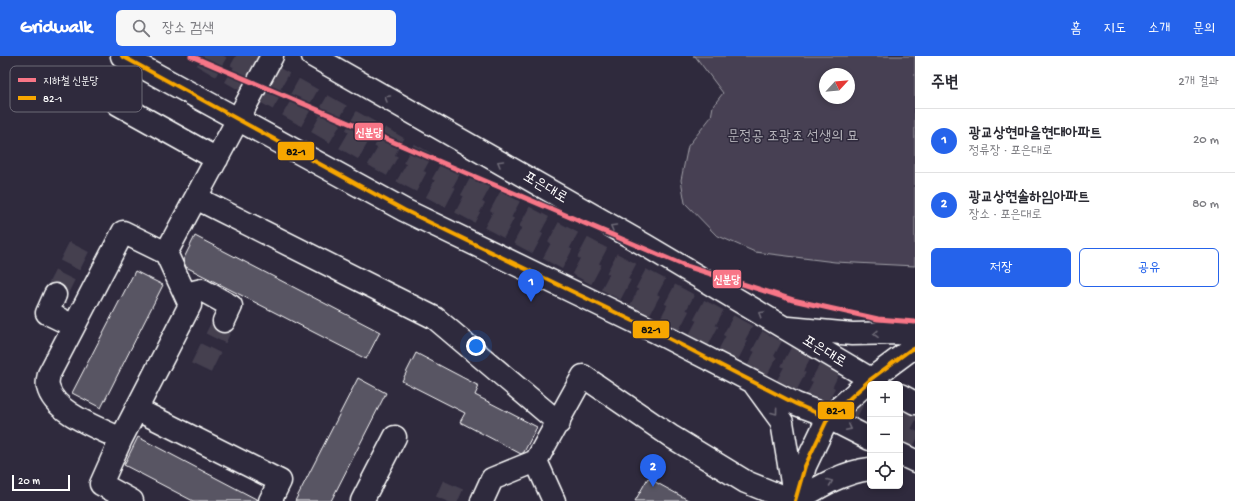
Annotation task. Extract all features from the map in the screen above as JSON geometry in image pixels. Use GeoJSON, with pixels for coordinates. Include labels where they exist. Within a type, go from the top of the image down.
{"type":"FeatureCollection","features":[{"type":"Feature","properties":{"kind":"main road"},"geometry":{"type":"LineString","coordinates":[[122,56],[140,66]]}},
{"type":"Feature","properties":{"kind":"main road"},"geometry":{"type":"LineString","coordinates":[[166,253],[272,56]]}},
{"type":"Feature","properties":{"kind":"main road","name":"포은대로"},"geometry":{"type":"LineString","coordinates":[[313,56],[638,241],[873,381]]}},
{"type":"Feature","properties":{"kind":"main road"},"geometry":{"type":"LineString","coordinates":[[142,67],[404,210],[654,331],[796,404],[867,438]]}},
{"type":"Feature","properties":{"kind":"main road"},"geometry":{"type":"LineString","coordinates":[[132,112],[217,159]]}},
{"type":"Feature","properties":{"kind":"main road"},"geometry":{"type":"LineString","coordinates":[[196,198],[435,318],[559,423]]}},
{"type":"Feature","properties":{"kind":"main road"},"geometry":{"type":"LineString","coordinates":[[121,439],[60,407],[47,386],[48,374],[123,232],[166,253],[190,305],[121,439],[101,484],[132,501]]}},
{"type":"Feature","properties":{"kind":"main road"},"geometry":{"type":"LineString","coordinates":[[185,294],[202,290],[231,306],[224,320]]}},
{"type":"Feature","properties":{"kind":"main road"},"geometry":{"type":"LineString","coordinates":[[55,295],[47,313],[74,326]]}},
{"type":"Feature","properties":{"kind":"main road"},"geometry":{"type":"LineString","coordinates":[[782,327],[852,334],[915,334]]}},
{"type":"Feature","properties":{"kind":"main road"},"geometry":{"type":"LineString","coordinates":[[876,381],[910,350],[915,348]]}},
{"type":"Feature","properties":{"kind":"main road"},"geometry":{"type":"LineString","coordinates":[[482,501],[492,478],[536,461],[559,423],[583,376],[672,437],[746,482],[795,501]]}},
{"type":"Feature","properties":{"kind":"main road"},"geometry":{"type":"LineString","coordinates":[[752,381],[782,422],[795,501]]}},
{"type":"Feature","properties":{"kind":"main road"},"geometry":{"type":"LineString","coordinates":[[795,501],[805,466],[828,418],[867,388]]}},
{"type":"Feature","properties":{"kind":"main road"},"geometry":{"type":"LineString","coordinates":[[903,397],[915,403]]}},
{"type":"Feature","properties":{"kind":"main road"},"geometry":{"type":"LineString","coordinates":[[136,409],[280,481],[270,501]]}},
{"type":"Feature","properties":{"kind":"main road"},"geometry":{"type":"LineString","coordinates":[[362,501],[394,437]]}},
{"type":"Feature","properties":{"kind":"main road"},"geometry":{"type":"LineString","coordinates":[[903,455],[915,461]]}},
{"type":"Feature","properties":{"kind":"main road"},"geometry":{"type":"LineString","coordinates":[[536,461],[554,501]]}},
{"type":"Feature","properties":{"kind":"main road"},"geometry":{"type":"LineString","coordinates":[[903,466],[915,464]]}},
{"type":"Feature","properties":{"kind":"main road"},"geometry":{"type":"LineString","coordinates":[[795,501],[826,483],[861,470],[867,469]]}},
{"type":"Feature","properties":{"kind":"green space","name":"문정공 조광조 선생의 묘"},"geometry":{"type":"Polygon","coordinates":[[[695,56],[915,56],[915,266],[835,262],[755,252],[716,235],[685,203],[681,180],[688,146],[711,117],[713,106],[723,93],[695,56]]]}},
{"type":"Feature","properties":{"kind":"building"},"geometry":{"type":"Polygon","coordinates":[[[195,236],[380,332],[366,359],[186,267],[183,260],[195,236]]]}},
{"type":"Feature","properties":{"kind":"building"},"geometry":{"type":"Polygon","coordinates":[[[135,271],[163,285],[101,408],[72,393],[135,271]]]}},
{"type":"Feature","properties":{"kind":"building"},"geometry":{"type":"Polygon","coordinates":[[[416,353],[479,386],[475,395],[537,427],[524,452],[521,454],[460,422],[465,413],[402,381],[416,353]]]}},
{"type":"Feature","properties":{"kind":"building"},"geometry":{"type":"Polygon","coordinates":[[[358,378],[386,393],[331,501],[295,501],[358,378]]]}},
{"type":"Feature","properties":{"kind":"building"},"geometry":{"type":"Polygon","coordinates":[[[138,437],[258,501],[193,501],[124,465],[138,437]]]}},
{"type":"Feature","properties":{"kind":"building"},"geometry":{"type":"Polygon","coordinates":[[[648,478],[690,501],[635,501],[648,478]]]}},
{"type":"Feature","properties":{"kind":"tunnel"},"geometry":{"type":"LineString","coordinates":[[202,56],[404,173],[867,417]]}},
{"type":"Feature","properties":{"kind":"tunnel"},"geometry":{"type":"LineString","coordinates":[[236,56],[458,181],[825,377],[867,398]]}},
{"type":"Feature","properties":{"kind":"tunnel"},"geometry":{"type":"LineString","coordinates":[[55,295],[79,247]]}},
{"type":"Feature","properties":{"kind":"tunnel"},"geometry":{"type":"LineString","coordinates":[[201,368],[224,321]]}},
{"type":"Feature","properties":{"kind":"tunnel"},"geometry":{"type":"LineString","coordinates":[[903,416],[915,422]]}},
{"type":"Feature","properties":{"kind":"tunnel"},"geometry":{"type":"LineString","coordinates":[[903,437],[915,443]]}},
{"type":"Feature","properties":{"kind":"tunnel"},"geometry":{"type":"LineString","coordinates":[[446,501],[453,485]]}},
{"type":"Feature","properties":{"kind":"metro line","name":"신분당"},"geometry":{"type":"LineString","coordinates":[[191,56],[683,265],[793,300],[878,319],[915,322]]}},
{"type":"Feature","properties":{"kind":"transit line","name":"82-1"},"geometry":{"type":"LineString","coordinates":[[122,56],[140,66]]}},
{"type":"Feature","properties":{"kind":"transit line","name":"82-1"},"geometry":{"type":"LineString","coordinates":[[142,67],[404,210],[654,331],[796,404],[828,418]]}},
{"type":"Feature","properties":{"kind":"transit line","name":"82-1"},"geometry":{"type":"LineString","coordinates":[[795,501],[805,466],[828,418],[871,379],[910,350],[915,348]]}},
{"type":"Feature","properties":{"kind":"place","name":"광교상현마을현대아파트"},"geometry":{"type":"Point","coordinates":[531,302]}},
{"type":"Feature","properties":{"kind":"place","name":"광교상현솔하임아파트"},"geometry":{"type":"Point","coordinates":[653,487]}}]}
